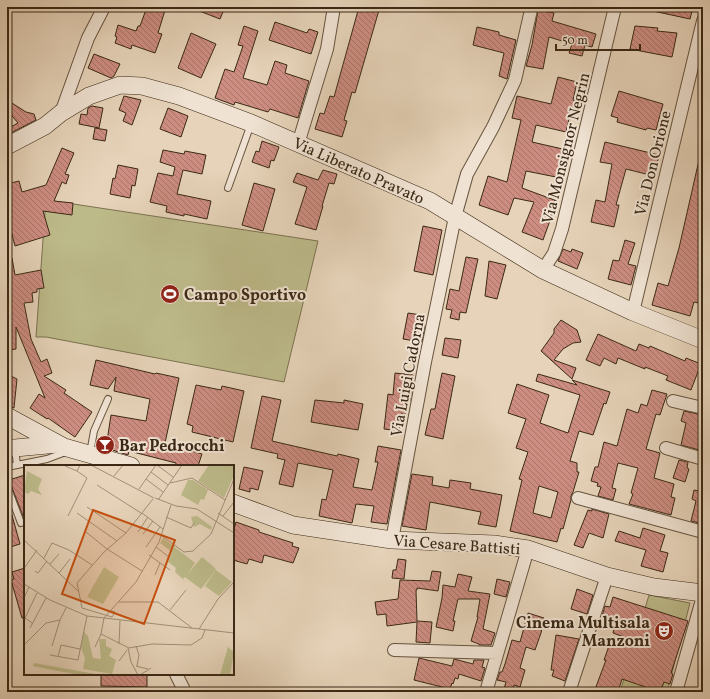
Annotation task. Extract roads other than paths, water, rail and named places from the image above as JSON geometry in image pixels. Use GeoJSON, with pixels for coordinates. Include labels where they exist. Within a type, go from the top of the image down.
{"type":"FeatureCollection","features":[{"type":"Feature","properties":{"kind":"street"},"geometry":{"type":"LineString","coordinates":[[61,113],[88,38],[104,7]]}},
{"type":"Feature","properties":{"kind":"street"},"geometry":{"type":"LineString","coordinates":[[298,144],[327,49],[334,7]]}},
{"type":"Feature","properties":{"kind":"street","name":"Via Monsignor Negrin"},"geometry":{"type":"LineString","coordinates":[[543,270],[554,253],[562,229],[615,7]]}},
{"type":"Feature","properties":{"kind":"street","name":"Via Luigi Cadorna"},"geometry":{"type":"LineString","coordinates":[[392,540],[425,362],[455,217],[467,174],[493,127],[515,80],[531,10]]}},
{"type":"Feature","properties":{"kind":"street","name":"Via Don Orione"},"geometry":{"type":"LineString","coordinates":[[633,312],[703,22]]}},
{"type":"Feature","properties":{"kind":"street","name":"Via Liberato Pravato"},"geometry":{"type":"LineString","coordinates":[[7,146],[45,126],[61,113],[89,96],[120,85],[142,86],[180,96],[251,124],[430,201],[543,270],[633,312],[703,340]]}},
{"type":"Feature","properties":{"kind":"street"},"geometry":{"type":"LineString","coordinates":[[673,401],[703,408]]}},
{"type":"Feature","properties":{"kind":"street"},"geometry":{"type":"LineString","coordinates":[[7,417],[15,430],[12,452],[61,446]]}},
{"type":"Feature","properties":{"kind":"street"},"geometry":{"type":"LineString","coordinates":[[7,417],[90,460],[127,465]]}},
{"type":"Feature","properties":{"kind":"street"},"geometry":{"type":"LineString","coordinates":[[666,448],[703,459]]}},
{"type":"Feature","properties":{"kind":"street"},"geometry":{"type":"LineString","coordinates":[[578,498],[703,532]]}},
{"type":"Feature","properties":{"kind":"street","name":"Via Cesare Battisti"},"geometry":{"type":"LineString","coordinates":[[234,504],[293,526],[392,540],[494,544],[528,549],[607,576],[654,587],[703,594]]}},
{"type":"Feature","properties":{"kind":"street"},"geometry":{"type":"LineString","coordinates":[[486,692],[528,549]]}},
{"type":"Feature","properties":{"kind":"street"},"geometry":{"type":"LineString","coordinates":[[569,692],[607,576]]}},
{"type":"Feature","properties":{"kind":"street"},"geometry":{"type":"LineString","coordinates":[[676,692],[703,594]]}},
{"type":"Feature","properties":{"kind":"street"},"geometry":{"type":"LineString","coordinates":[[394,650],[497,653]]}},
{"type":"Feature","properties":{"kind":"street"},"geometry":{"type":"LineString","coordinates":[[176,675],[185,692]]}},
{"type":"Feature","properties":{"kind":"lane"},"geometry":{"type":"LineString","coordinates":[[228,188],[251,124]]}},
{"type":"Feature","properties":{"kind":"lane"},"geometry":{"type":"LineString","coordinates":[[90,460],[94,431],[108,400]]}},
{"type":"Feature","properties":{"kind":"lane"},"geometry":{"type":"LineString","coordinates":[[7,467],[12,452]]}},
{"type":"Feature","properties":{"kind":"lane"},"geometry":{"type":"LineString","coordinates":[[7,486],[21,523]]}},
{"type":"Feature","properties":{"kind":"place","name":"Campo Sportivo"},"geometry":{"type":"Point","coordinates":[170,294]}},
{"type":"Feature","properties":{"kind":"place","name":"Bar Pedrocchi"},"geometry":{"type":"Point","coordinates":[105,445]}},
{"type":"Feature","properties":{"kind":"place","name":"Cinema Multisala Manzoni"},"geometry":{"type":"Point","coordinates":[664,631]}}]}
